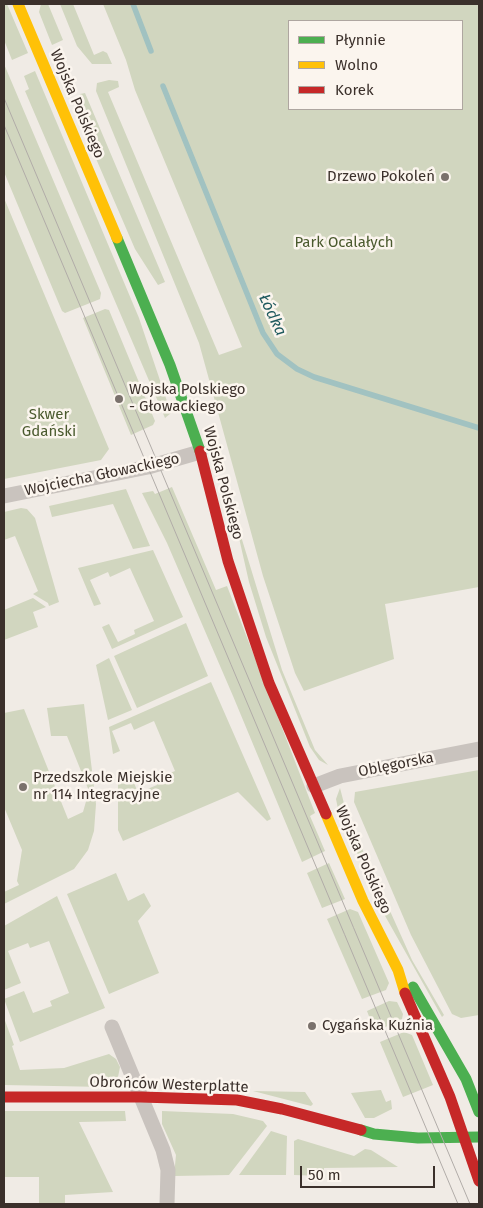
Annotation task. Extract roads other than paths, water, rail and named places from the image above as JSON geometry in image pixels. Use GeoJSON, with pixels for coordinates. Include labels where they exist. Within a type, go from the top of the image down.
{"type":"FeatureCollection","features":[{"type":"Feature","properties":{"kind":"main road","name":"Wojska Polskiego"},"geometry":{"type":"LineString","coordinates":[[18,4],[159,335],[200,452],[228,561],[269,682],[363,901],[398,970],[404,991],[450,1097],[479,1181]]}},
{"type":"Feature","properties":{"kind":"main road","name":"Wojska Polskiego"},"geometry":{"type":"LineString","coordinates":[[398,970],[419,993],[466,1078],[479,1112]]}},
{"type":"Feature","properties":{"kind":"main road","name":"Obrońców Westerplatte"},"geometry":{"type":"LineString","coordinates":[[4,1097],[141,1097],[237,1100],[282,1109],[350,1129],[381,1135],[418,1138],[479,1137]]}},
{"type":"Feature","properties":{"kind":"street","name":"Wojciecha Głowackiego"},"geometry":{"type":"LineString","coordinates":[[4,496],[153,465],[200,452]]}},
{"type":"Feature","properties":{"kind":"street","name":"Oblęgorska"},"geometry":{"type":"LineString","coordinates":[[314,786],[340,776],[479,749]]}},
{"type":"Feature","properties":{"kind":"street"},"geometry":{"type":"LineString","coordinates":[[112,1027],[167,1164],[167,1204]]}},
{"type":"Feature","properties":{"kind":"waterway","name":"Łódka"},"geometry":{"type":"LineString","coordinates":[[133,4],[151,51]]}},
{"type":"Feature","properties":{"kind":"waterway","name":"Łódka"},"geometry":{"type":"LineString","coordinates":[[163,86],[263,333],[277,354],[297,369],[314,377],[479,428]]}},
{"type":"Feature","properties":{"kind":"tram line"},"geometry":{"type":"LineString","coordinates":[[4,98],[470,1204]]}},
{"type":"Feature","properties":{"kind":"tram line"},"geometry":{"type":"LineString","coordinates":[[4,125],[458,1204]]}},
{"type":"Feature","properties":{"kind":"place","name":"Drzewo Pokoleń"},"geometry":{"type":"Point","coordinates":[445,177]}},
{"type":"Feature","properties":{"kind":"place","name":"Wojska Polskiego - Głowackiego"},"geometry":{"type":"Point","coordinates":[119,399]}},
{"type":"Feature","properties":{"kind":"place","name":"Przedszkole Miejskie nr 114 Integracyjne"},"geometry":{"type":"Point","coordinates":[23,787]}},
{"type":"Feature","properties":{"kind":"place","name":"Cygańska Kuźnia"},"geometry":{"type":"Point","coordinates":[312,1026]}},
{"type":"Feature","properties":{"kind":"park label","name":"Park Ocalałych"},"geometry":{"type":"Point","coordinates":[344,243]}},
{"type":"Feature","properties":{"kind":"park label","name":"Skwer Gdański"},"geometry":{"type":"Point","coordinates":[49,424]}}]}
